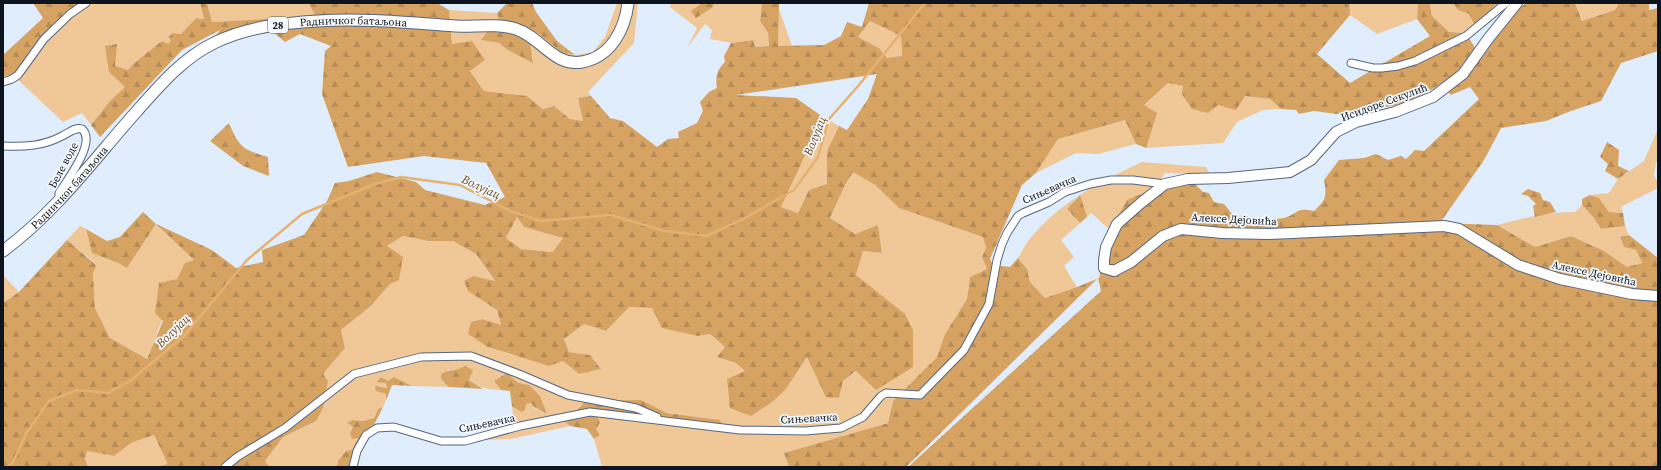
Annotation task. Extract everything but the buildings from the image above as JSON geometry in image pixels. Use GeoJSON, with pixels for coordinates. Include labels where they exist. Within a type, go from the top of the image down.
{"type":"FeatureCollection","features":[{"type":"Feature","properties":{"kind":"main road","name":"Радничког батаљона"},"geometry":{"type":"LineString","coordinates":[[3,251],[34,226],[60,201],[120,130],[176,70],[202,49],[236,34],[271,26],[320,20],[377,21],[458,26],[503,26],[527,34],[557,58],[568,62],[582,62],[596,58],[614,42],[624,22],[628,3]]}},
{"type":"Feature","properties":{"kind":"street"},"geometry":{"type":"LineString","coordinates":[[3,82],[18,75],[44,39],[70,14],[86,3]]}},
{"type":"Feature","properties":{"kind":"street"},"geometry":{"type":"LineString","coordinates":[[1351,63],[1373,68],[1382,68],[1398,66],[1415,61],[1466,36],[1506,3]]}},
{"type":"Feature","properties":{"kind":"street","name":"Исидоре Секулић"},"geometry":{"type":"LineString","coordinates":[[1336,132],[1356,122],[1395,112],[1433,97],[1463,74],[1488,39],[1517,3]]}},
{"type":"Feature","properties":{"kind":"street","name":"Беле воде"},"geometry":{"type":"LineString","coordinates":[[3,146],[31,146],[45,144],[78,128],[85,132],[87,135],[87,145],[59,193],[60,201]]}},
{"type":"Feature","properties":{"kind":"street","name":"Алексе Дејовића"},"geometry":{"type":"LineString","coordinates":[[1336,132],[1311,160],[1290,172],[1228,178],[1188,179],[1165,184],[1117,224],[1106,247],[1104,268],[1114,271],[1131,262],[1162,236],[1181,229],[1222,233],[1268,234],[1444,226],[1459,229],[1518,265],[1560,280],[1632,294],[1658,296]]}},
{"type":"Feature","properties":{"kind":"street","name":"Сињевачка"},"geometry":{"type":"LineString","coordinates":[[353,467],[357,451],[366,434],[378,428],[394,427],[441,441],[465,440],[520,426],[590,412],[740,430],[805,431],[841,428],[862,417],[881,396],[886,393],[920,395],[964,350],[989,304],[997,260],[1002,244],[1018,216],[1023,212],[1048,202],[1065,192],[1097,182],[1111,180],[1133,180],[1165,184]]}},
{"type":"Feature","properties":{"kind":"street"},"geometry":{"type":"LineString","coordinates":[[225,467],[238,457],[285,428],[354,374],[421,358],[471,356],[519,374],[568,395],[636,408],[665,420]]}},
{"type":"Feature","properties":{"kind":"shaded area"},"geometry":{"type":"Polygon","coordinates":[[[79,3],[200,3],[204,19],[196,18],[181,34],[173,33],[168,37],[171,41],[168,44],[162,41],[134,63],[128,71],[115,66],[109,72],[125,87],[110,101],[91,125],[82,113],[63,122],[17,79],[33,48],[64,19],[62,15],[79,3]]]}},
{"type":"Feature","properties":{"kind":"shaded area"},"geometry":{"type":"Polygon","coordinates":[[[207,3],[309,3],[315,16],[212,22],[207,3]]]}},
{"type":"Feature","properties":{"kind":"shaded area"},"geometry":{"type":"Polygon","coordinates":[[[617,3],[638,3],[634,43],[588,92],[591,96],[578,98],[583,121],[570,119],[554,106],[543,109],[527,96],[484,91],[470,71],[485,60],[452,44],[449,10],[497,13],[503,32],[487,32],[481,40],[499,43],[506,49],[533,62],[530,42],[539,34],[561,52],[575,55],[593,52],[605,37],[617,3]]]}},
{"type":"Feature","properties":{"kind":"shaded area"},"geometry":{"type":"Polygon","coordinates":[[[671,3],[702,3],[713,8],[714,3],[762,3],[760,21],[768,33],[769,46],[754,47],[753,40],[731,43],[710,39],[712,30],[705,24],[687,48],[697,28],[670,7],[671,3]]]}},
{"type":"Feature","properties":{"kind":"shaded area"},"geometry":{"type":"Polygon","coordinates":[[[1347,3],[1418,3],[1417,19],[1377,34],[1350,15],[1347,3]]]}},
{"type":"Feature","properties":{"kind":"shaded area"},"geometry":{"type":"Polygon","coordinates":[[[1432,3],[1453,3],[1458,10],[1469,14],[1475,26],[1466,33],[1449,32],[1432,16],[1430,5],[1432,3]]]}},
{"type":"Feature","properties":{"kind":"shaded area"},"geometry":{"type":"Polygon","coordinates":[[[1575,3],[1619,3],[1615,10],[1582,21],[1575,3]]]}},
{"type":"Feature","properties":{"kind":"shaded area"},"geometry":{"type":"Polygon","coordinates":[[[778,6],[792,46],[778,46],[778,6]]]}},
{"type":"Feature","properties":{"kind":"shaded area"},"geometry":{"type":"Polygon","coordinates":[[[870,21],[901,36],[902,56],[887,58],[879,48],[858,37],[870,21]]]}},
{"type":"Feature","properties":{"kind":"shaded area"},"geometry":{"type":"Polygon","coordinates":[[[1168,83],[1184,86],[1218,105],[1245,96],[1270,99],[1281,109],[1263,110],[1237,122],[1223,143],[1146,148],[1156,113],[1144,105],[1168,83]]]}},
{"type":"Feature","properties":{"kind":"shaded area"},"geometry":{"type":"Polygon","coordinates":[[[823,117],[839,126],[827,151],[827,184],[809,190],[798,213],[781,207],[823,117]]]}},
{"type":"Feature","properties":{"kind":"shaded area"},"geometry":{"type":"Polygon","coordinates":[[[1125,120],[1136,144],[1098,154],[1076,153],[1036,173],[1058,139],[1125,120]]]}},
{"type":"Feature","properties":{"kind":"shaded area"},"geometry":{"type":"Polygon","coordinates":[[[1658,129],[1658,162],[1656,162],[1654,176],[1658,182],[1658,188],[1621,207],[1623,213],[1609,212],[1599,198],[1590,195],[1609,193],[1618,179],[1644,161],[1658,129]]]}},
{"type":"Feature","properties":{"kind":"shaded area"},"geometry":{"type":"Polygon","coordinates":[[[1142,162],[1206,167],[1210,174],[1165,173],[1155,188],[1110,230],[1091,213],[1087,217],[1079,196],[1098,184],[1142,162]]]}},
{"type":"Feature","properties":{"kind":"shaded area"},"geometry":{"type":"Polygon","coordinates":[[[853,171],[875,185],[899,208],[983,237],[986,248],[982,257],[987,269],[970,277],[967,299],[945,334],[937,357],[893,401],[888,423],[784,453],[789,467],[602,467],[594,439],[600,435],[596,429],[597,415],[723,426],[720,420],[667,413],[641,400],[580,405],[574,412],[558,417],[570,426],[511,439],[484,440],[514,431],[512,406],[521,412],[526,404],[531,403],[534,408],[547,414],[529,385],[494,381],[501,390],[487,389],[474,383],[459,370],[448,370],[441,379],[449,387],[412,386],[394,377],[386,383],[387,388],[376,386],[376,391],[386,394],[386,400],[383,407],[378,409],[374,418],[363,421],[352,420],[348,424],[353,427],[359,437],[352,450],[338,461],[337,467],[269,467],[265,461],[283,437],[316,421],[323,374],[345,348],[341,330],[371,306],[390,284],[387,246],[403,236],[428,241],[453,241],[476,254],[495,282],[473,276],[464,282],[469,291],[497,310],[501,326],[482,319],[471,322],[488,347],[516,356],[563,361],[579,374],[601,369],[590,355],[569,352],[564,339],[584,324],[606,331],[628,307],[652,308],[698,336],[710,334],[726,348],[717,357],[736,363],[745,371],[786,389],[807,357],[843,381],[857,371],[876,292],[856,275],[863,251],[882,253],[878,226],[855,234],[830,218],[853,171]]]}},
{"type":"Feature","properties":{"kind":"shaded area"},"geometry":{"type":"Polygon","coordinates":[[[1078,197],[1067,209],[1080,223],[1061,240],[1074,257],[1064,266],[1077,287],[1045,298],[1030,282],[1027,269],[1018,258],[1029,240],[1044,223],[1078,197]]]}},
{"type":"Feature","properties":{"kind":"shaded area"},"geometry":{"type":"Polygon","coordinates":[[[1582,205],[1601,229],[1625,226],[1629,235],[1620,237],[1624,247],[1636,250],[1642,263],[1627,267],[1604,251],[1571,236],[1535,247],[1497,225],[1535,216],[1575,212],[1582,205]]]}},
{"type":"Feature","properties":{"kind":"shaded area"},"geometry":{"type":"Polygon","coordinates":[[[517,217],[524,227],[563,238],[554,252],[521,249],[506,238],[517,217]]]}},
{"type":"Feature","properties":{"kind":"shaded area"},"geometry":{"type":"Polygon","coordinates":[[[156,224],[194,260],[185,263],[147,359],[110,338],[95,308],[93,274],[96,264],[67,240],[80,226],[86,229],[92,253],[127,268],[156,224]]]}},
{"type":"Feature","properties":{"kind":"shaded area"},"geometry":{"type":"Polygon","coordinates":[[[3,275],[19,292],[3,303],[3,275]]]}},
{"type":"Feature","properties":{"kind":"shaded area"},"geometry":{"type":"Polygon","coordinates":[[[154,435],[169,464],[156,467],[88,467],[85,459],[87,451],[114,456],[131,443],[154,435]]]}},
{"type":"Feature","properties":{"kind":"green space"},"geometry":{"type":"Polygon","coordinates":[[[33,3],[79,3],[62,15],[64,19],[33,48],[17,79],[13,75],[3,76],[3,55],[43,18],[33,3]]]}},
{"type":"Feature","properties":{"kind":"green space"},"geometry":{"type":"Polygon","coordinates":[[[200,3],[207,3],[212,22],[315,16],[309,3],[437,3],[449,10],[452,44],[472,41],[485,60],[470,71],[484,91],[527,96],[543,109],[554,106],[570,119],[583,121],[578,98],[591,96],[610,118],[623,121],[657,147],[668,139],[679,138],[678,132],[697,123],[703,111],[700,102],[709,92],[717,88],[717,74],[725,62],[724,56],[731,43],[753,40],[755,47],[769,46],[768,33],[760,21],[762,3],[779,3],[778,46],[824,45],[841,36],[847,22],[862,27],[869,3],[1349,3],[1350,15],[1317,54],[1350,83],[1430,36],[1417,19],[1418,3],[1432,3],[1430,5],[1432,16],[1449,32],[1466,33],[1475,48],[1456,74],[1412,102],[1344,115],[1314,111],[1299,114],[1296,110],[1281,109],[1270,99],[1245,96],[1236,110],[1218,105],[1208,113],[1192,109],[1182,94],[1183,86],[1168,83],[1144,105],[1157,113],[1146,148],[1136,144],[1125,120],[1058,139],[1036,173],[1022,185],[990,259],[993,265],[1010,267],[1018,258],[1027,269],[1030,282],[1045,298],[1097,279],[906,467],[789,467],[784,453],[888,423],[893,401],[937,357],[945,334],[967,299],[970,277],[987,269],[982,257],[986,248],[983,237],[899,208],[875,185],[853,172],[845,185],[830,218],[855,234],[878,225],[882,253],[863,251],[856,275],[905,314],[913,330],[913,367],[876,390],[856,371],[843,381],[839,398],[826,397],[807,357],[786,389],[772,402],[751,416],[730,408],[727,379],[745,371],[736,363],[717,357],[725,347],[710,334],[698,336],[662,328],[652,308],[629,307],[606,331],[584,324],[564,339],[569,352],[590,355],[601,369],[579,374],[563,361],[549,366],[488,347],[468,334],[471,322],[482,319],[501,325],[497,310],[468,291],[464,281],[473,276],[495,281],[476,254],[453,241],[428,241],[403,236],[387,246],[403,257],[399,280],[390,284],[371,306],[341,330],[345,348],[323,374],[328,381],[323,408],[316,421],[283,437],[265,461],[269,467],[156,467],[168,464],[154,435],[131,443],[114,456],[87,451],[85,459],[88,467],[3,467],[3,303],[19,292],[67,240],[96,265],[93,274],[95,308],[110,338],[147,359],[163,321],[155,313],[159,283],[177,279],[185,263],[194,260],[156,224],[212,250],[236,268],[263,262],[262,250],[304,235],[327,201],[335,183],[349,181],[377,172],[416,182],[425,190],[485,205],[505,197],[486,163],[424,156],[348,167],[322,94],[325,51],[331,46],[300,34],[285,42],[272,31],[233,38],[206,48],[220,30],[182,50],[100,137],[91,125],[110,101],[125,87],[109,72],[105,46],[117,44],[115,66],[128,70],[134,63],[162,41],[168,44],[171,41],[168,37],[173,33],[181,34],[196,18],[204,19],[200,3]],[[870,21],[858,37],[879,48],[887,58],[902,56],[901,36],[870,21]],[[877,74],[736,95],[796,98],[823,117],[781,207],[798,213],[809,190],[827,184],[827,151],[839,126],[847,130],[868,99],[877,74]],[[517,217],[506,238],[521,249],[553,252],[563,238],[524,227],[517,217]]]}},
{"type":"Feature","properties":{"kind":"green space"},"geometry":{"type":"Polygon","coordinates":[[[507,3],[532,3],[536,12],[557,41],[575,55],[561,52],[539,34],[517,24],[499,20],[497,13],[507,3]]]}},
{"type":"Feature","properties":{"kind":"green space"},"geometry":{"type":"Polygon","coordinates":[[[702,3],[714,3],[713,7],[696,18],[691,11],[702,3]]]}},
{"type":"Feature","properties":{"kind":"green space"},"geometry":{"type":"Polygon","coordinates":[[[1453,3],[1498,3],[1475,26],[1469,14],[1458,10],[1453,3]]]}},
{"type":"Feature","properties":{"kind":"green space"},"geometry":{"type":"Polygon","coordinates":[[[1526,3],[1575,3],[1582,21],[1615,10],[1619,3],[1649,3],[1649,10],[1658,8],[1658,51],[1621,63],[1601,101],[1546,121],[1501,128],[1484,160],[1440,223],[1497,225],[1535,247],[1571,236],[1604,251],[1627,267],[1642,263],[1636,250],[1624,247],[1620,237],[1629,235],[1658,258],[1658,467],[908,467],[1101,291],[1098,278],[1110,230],[1127,200],[1155,188],[1194,183],[1203,192],[1209,193],[1214,202],[1224,204],[1233,215],[1278,219],[1289,216],[1300,210],[1314,211],[1325,198],[1324,180],[1339,160],[1364,158],[1376,154],[1388,160],[1401,156],[1406,159],[1415,150],[1424,151],[1479,99],[1470,87],[1451,95],[1447,91],[1470,73],[1515,12],[1526,3]]]}},
{"type":"Feature","properties":{"kind":"green space"},"geometry":{"type":"Polygon","coordinates":[[[487,32],[510,33],[530,42],[533,63],[506,49],[499,43],[481,40],[487,32]]]}},
{"type":"Feature","properties":{"kind":"green space"},"geometry":{"type":"Polygon","coordinates":[[[229,123],[239,142],[243,146],[253,152],[268,157],[269,176],[243,166],[210,141],[229,123]]]}},
{"type":"Feature","properties":{"kind":"green space"},"geometry":{"type":"Polygon","coordinates":[[[1607,142],[1619,150],[1618,166],[1629,171],[1618,179],[1605,171],[1608,164],[1600,157],[1607,142]]]}},
{"type":"Feature","properties":{"kind":"green space"},"geometry":{"type":"Polygon","coordinates":[[[1528,189],[1540,193],[1543,200],[1550,202],[1556,212],[1535,217],[1533,206],[1536,204],[1528,196],[1521,194],[1528,189]]]}},
{"type":"Feature","properties":{"kind":"green space"},"geometry":{"type":"Polygon","coordinates":[[[1080,195],[1087,217],[1080,223],[1067,209],[1080,195]]]}},
{"type":"Feature","properties":{"kind":"green space"},"geometry":{"type":"Polygon","coordinates":[[[1590,195],[1599,198],[1609,212],[1623,213],[1625,226],[1601,229],[1582,205],[1582,199],[1590,195]]]}},
{"type":"Feature","properties":{"kind":"green space"},"geometry":{"type":"Polygon","coordinates":[[[143,212],[156,224],[127,268],[92,253],[86,229],[107,241],[120,237],[143,212]]]}},
{"type":"Feature","properties":{"kind":"green space"},"geometry":{"type":"Polygon","coordinates":[[[465,366],[473,370],[469,380],[483,389],[449,387],[441,379],[441,374],[465,366]]]}},
{"type":"Feature","properties":{"kind":"green space"},"geometry":{"type":"Polygon","coordinates":[[[507,373],[518,383],[529,385],[540,396],[547,414],[534,407],[531,403],[526,404],[525,410],[521,412],[512,406],[510,391],[501,390],[494,381],[507,373]]]}},
{"type":"Feature","properties":{"kind":"green space"},"geometry":{"type":"Polygon","coordinates":[[[381,377],[388,381],[394,377],[412,386],[392,385],[386,400],[386,394],[376,391],[375,386],[387,388],[386,383],[377,382],[381,377]]]}},
{"type":"Feature","properties":{"kind":"green space"},"geometry":{"type":"Polygon","coordinates":[[[641,400],[667,413],[720,420],[723,426],[597,416],[600,422],[596,429],[600,435],[594,439],[587,429],[570,426],[557,416],[574,412],[586,401],[641,400]]]}},
{"type":"Feature","properties":{"kind":"green space"},"geometry":{"type":"Polygon","coordinates":[[[383,407],[360,453],[356,467],[337,467],[338,461],[346,451],[352,450],[358,438],[352,439],[350,434],[353,427],[347,423],[352,420],[363,421],[374,418],[378,409],[383,407]]]}},
{"type":"Feature","properties":{"kind":"waterway","name":"Волујац"},"geometry":{"type":"LineString","coordinates":[[6,467],[12,464],[27,432],[49,401],[77,390],[108,393],[130,381],[184,336],[247,260],[302,214],[375,184],[401,177],[460,185],[510,211],[541,221],[610,215],[665,231],[706,236],[743,219],[794,190],[818,157],[829,119],[859,85],[925,3]]}}]}
